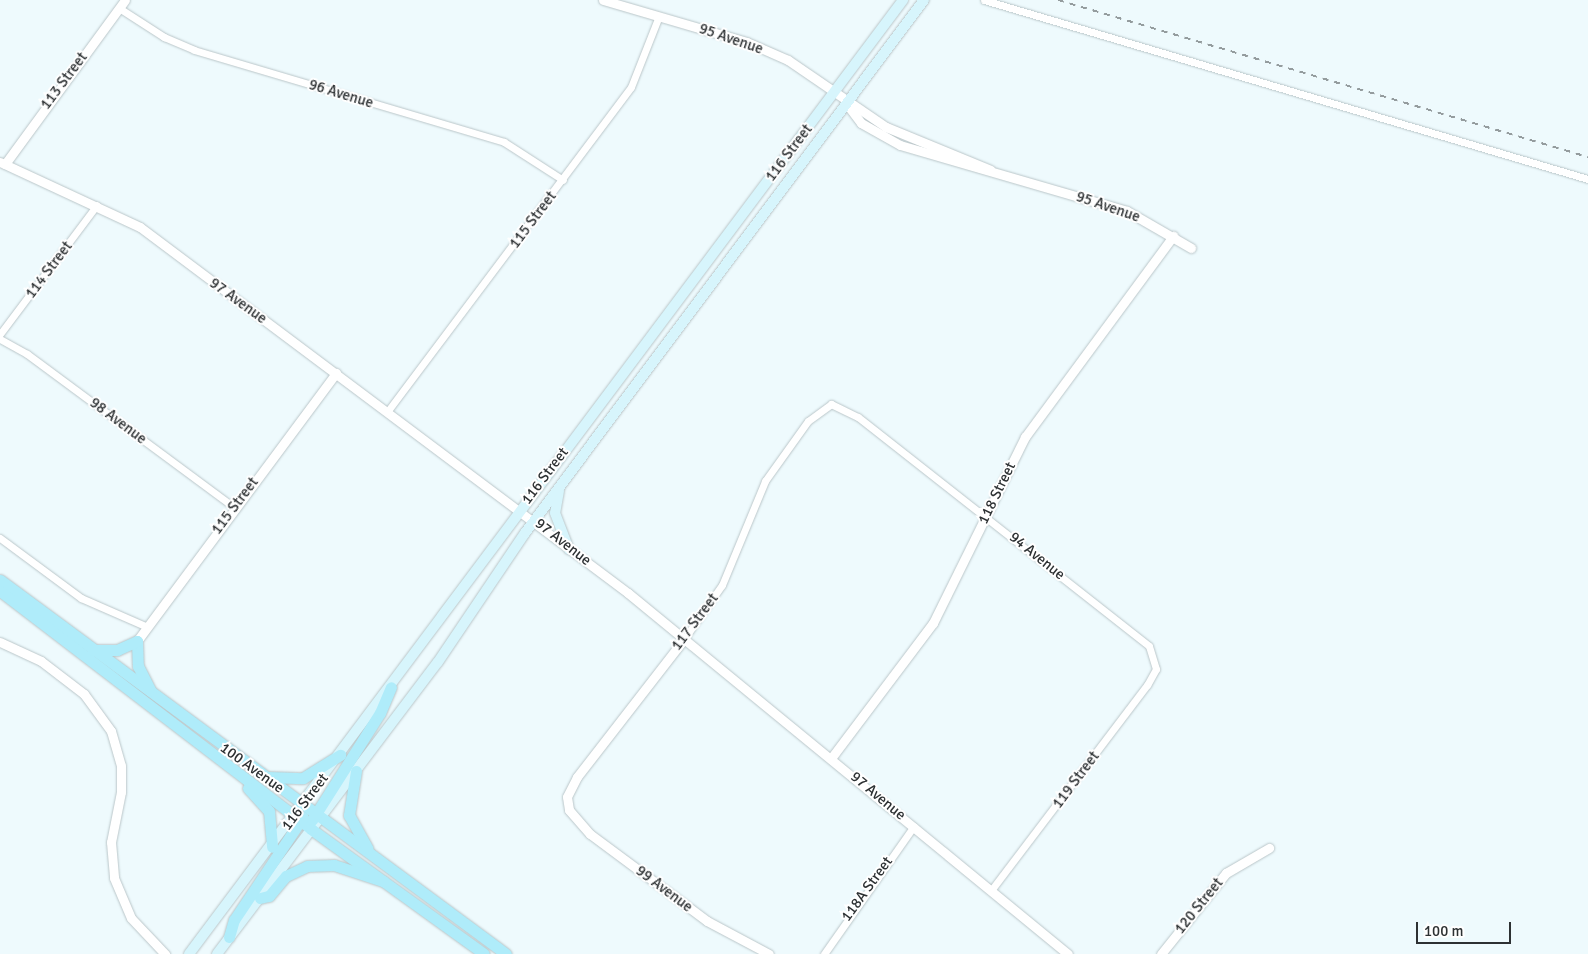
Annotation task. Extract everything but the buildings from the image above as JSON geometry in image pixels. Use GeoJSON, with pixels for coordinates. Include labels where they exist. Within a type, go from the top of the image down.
{"type":"FeatureCollection","features":[{"type":"Feature","properties":{"kind":"main road","name":"116 Street"},"geometry":{"type":"LineString","coordinates":[[302,805],[520,510],[904,0]]}},
{"type":"Feature","properties":{"kind":"main road","name":"116 Street"},"geometry":{"type":"LineString","coordinates":[[316,815],[356,772],[560,487],[924,0]]}},
{"type":"Feature","properties":{"kind":"main road"},"geometry":{"type":"LineString","coordinates":[[560,487],[555,513],[569,549]]}},
{"type":"Feature","properties":{"kind":"main road","name":"100 Avenue"},"geometry":{"type":"LineString","coordinates":[[0,580],[383,866],[506,954]]}},
{"type":"Feature","properties":{"kind":"main road","name":"100 Avenue"},"geometry":{"type":"LineString","coordinates":[[0,591],[303,823],[484,954]]}},
{"type":"Feature","properties":{"kind":"main road"},"geometry":{"type":"LineString","coordinates":[[93,650],[117,650],[137,641],[138,666],[154,696]]}},
{"type":"Feature","properties":{"kind":"main road"},"geometry":{"type":"LineString","coordinates":[[229,938],[234,920],[303,823],[316,815],[380,713],[391,687]]}},
{"type":"Feature","properties":{"kind":"main road"},"geometry":{"type":"LineString","coordinates":[[264,776],[294,781],[340,755]]}},
{"type":"Feature","properties":{"kind":"main road"},"geometry":{"type":"LineString","coordinates":[[225,763],[269,811],[272,848]]}},
{"type":"Feature","properties":{"kind":"main road"},"geometry":{"type":"LineString","coordinates":[[356,772],[348,803],[352,828],[383,866]]}},
{"type":"Feature","properties":{"kind":"main road"},"geometry":{"type":"LineString","coordinates":[[302,805],[303,823]]}},
{"type":"Feature","properties":{"kind":"main road","name":"116 Street"},"geometry":{"type":"LineString","coordinates":[[189,954],[272,848],[303,823]]}},
{"type":"Feature","properties":{"kind":"main road","name":"116 Street"},"geometry":{"type":"LineString","coordinates":[[217,954],[260,898],[303,823]]}},
{"type":"Feature","properties":{"kind":"main road"},"geometry":{"type":"LineString","coordinates":[[260,898],[269,896],[286,876],[307,866],[334,865],[352,869],[370,881],[385,881]]}},
{"type":"Feature","properties":{"kind":"street","name":"113 Street"},"geometry":{"type":"LineString","coordinates":[[3,163],[125,0]]}},
{"type":"Feature","properties":{"kind":"street","name":"95 Avenue"},"geometry":{"type":"LineString","coordinates":[[603,0],[659,16],[788,60],[846,103],[897,132],[991,170],[1127,211],[1191,248]]}},
{"type":"Feature","properties":{"kind":"street"},"geometry":{"type":"LineString","coordinates":[[984,0],[1588,179]]}},
{"type":"Feature","properties":{"kind":"street","name":"96 Avenue"},"geometry":{"type":"LineString","coordinates":[[119,8],[164,38],[194,50],[504,142],[563,180]]}},
{"type":"Feature","properties":{"kind":"street","name":"115 Street"},"geometry":{"type":"LineString","coordinates":[[387,412],[631,87],[659,16]]}},
{"type":"Feature","properties":{"kind":"street","name":"97 Avenue"},"geometry":{"type":"LineString","coordinates":[[3,163],[97,205],[140,227],[535,521],[832,757],[1068,954]]}},
{"type":"Feature","properties":{"kind":"street","name":"114 Street"},"geometry":{"type":"LineString","coordinates":[[0,334],[97,205]]}},
{"type":"Feature","properties":{"kind":"street","name":"118 Street"},"geometry":{"type":"LineString","coordinates":[[832,757],[933,623],[1025,437],[1173,236]]}},
{"type":"Feature","properties":{"kind":"street","name":"98 Avenue"},"geometry":{"type":"LineString","coordinates":[[0,339],[27,354],[234,507]]}},
{"type":"Feature","properties":{"kind":"street","name":"115 Street"},"geometry":{"type":"LineString","coordinates":[[137,641],[145,626],[336,373]]}},
{"type":"Feature","properties":{"kind":"street","name":"94 Avenue"},"geometry":{"type":"LineString","coordinates":[[831,404],[858,417],[986,515],[1149,646],[1156,669]]}},
{"type":"Feature","properties":{"kind":"street","name":"117 Street"},"geometry":{"type":"LineString","coordinates":[[569,810],[567,797],[577,777],[684,639],[722,585],[765,481],[808,421],[831,404]]}},
{"type":"Feature","properties":{"kind":"street"},"geometry":{"type":"LineString","coordinates":[[0,538],[81,598],[145,626]]}},
{"type":"Feature","properties":{"kind":"street"},"geometry":{"type":"LineString","coordinates":[[0,642],[41,661],[84,694],[111,731],[120,766],[121,792],[111,842],[114,878],[131,918],[165,954]]}},
{"type":"Feature","properties":{"kind":"street","name":"119 Street"},"geometry":{"type":"LineString","coordinates":[[992,889],[1156,669]]}},
{"type":"Feature","properties":{"kind":"street","name":"99 Avenue"},"geometry":{"type":"LineString","coordinates":[[569,810],[590,834],[707,921],[769,954]]}},
{"type":"Feature","properties":{"kind":"street","name":"118A Street"},"geometry":{"type":"LineString","coordinates":[[824,954],[914,826]]}},
{"type":"Feature","properties":{"kind":"street","name":"120 Street"},"geometry":{"type":"LineString","coordinates":[[1160,954],[1226,873],[1269,848]]}},
{"type":"Feature","properties":{"kind":"railway"},"geometry":{"type":"LineString","coordinates":[[1058,0],[1588,157]]}}]}
